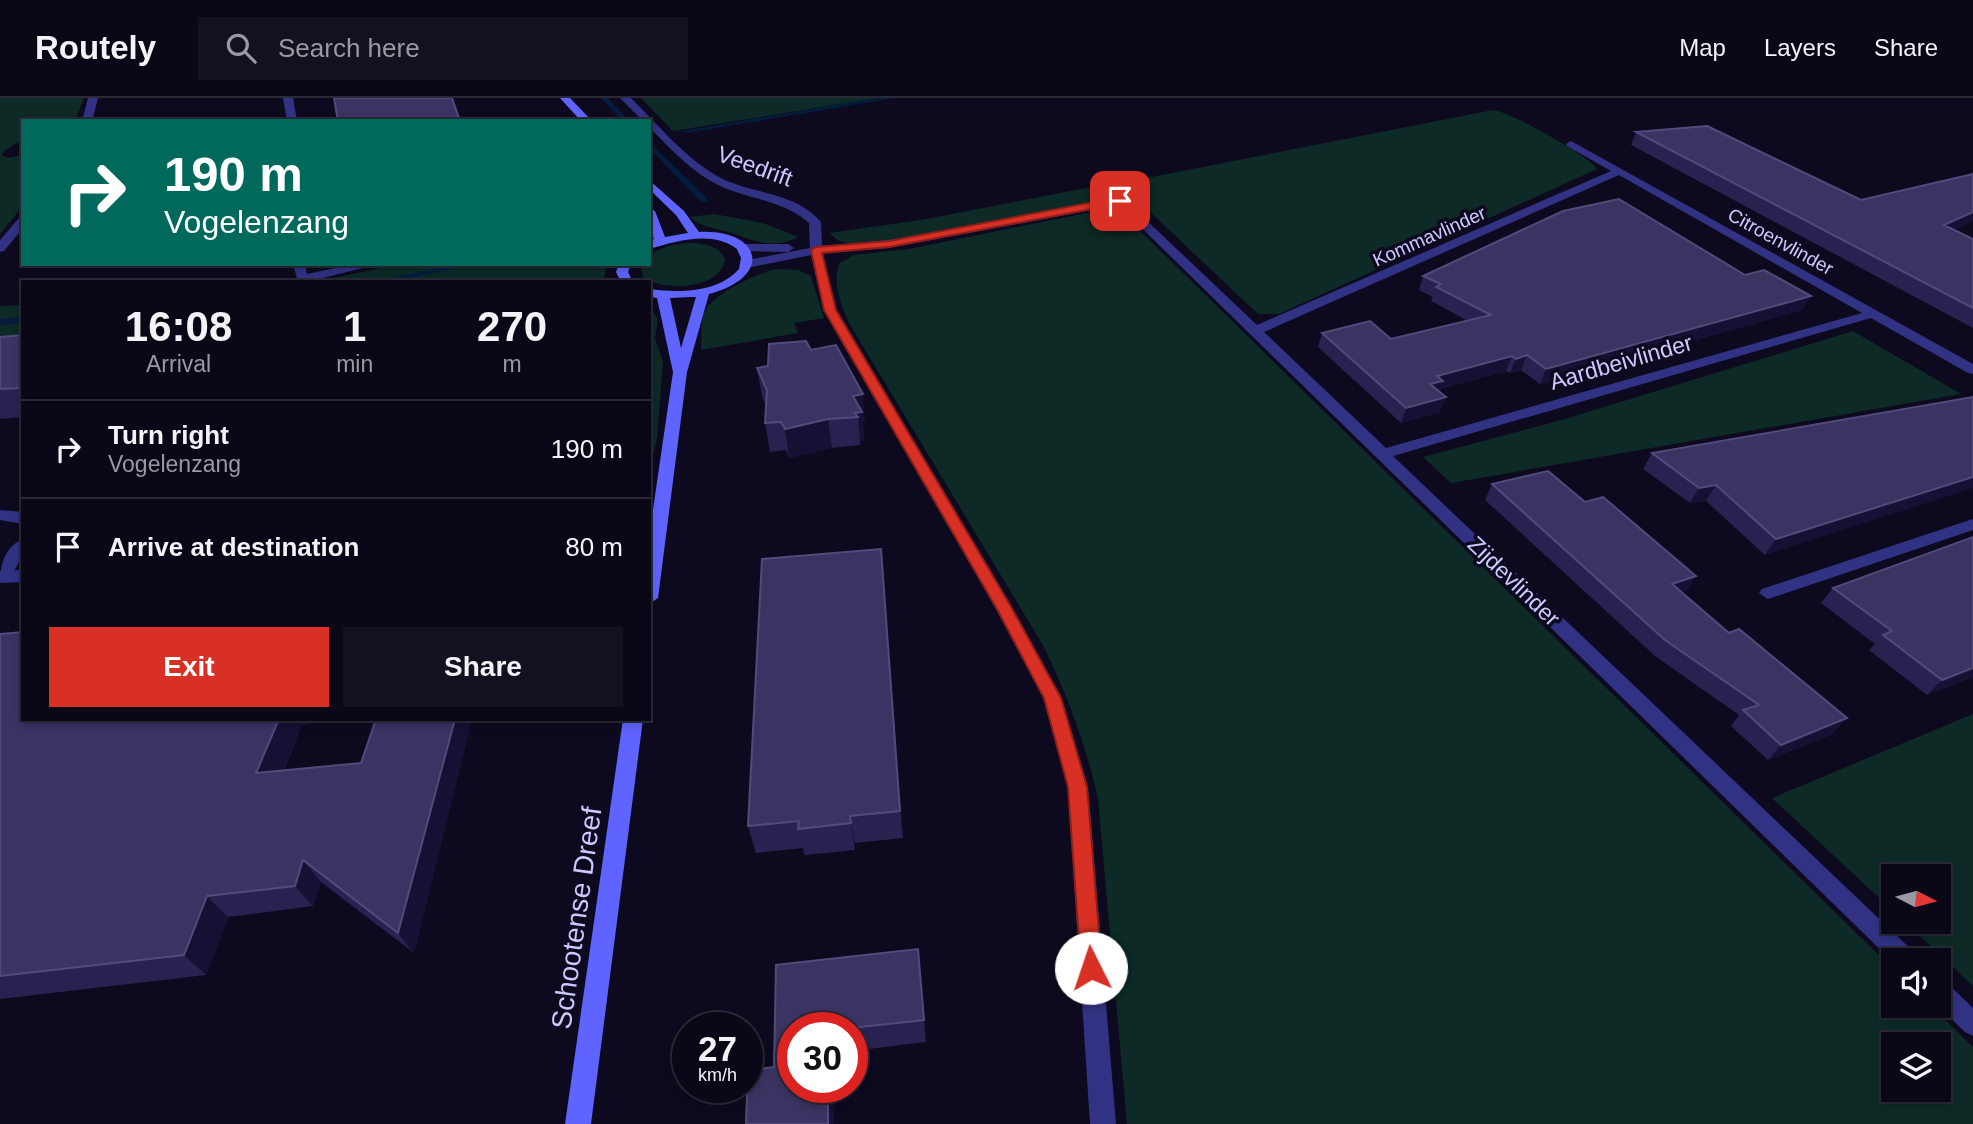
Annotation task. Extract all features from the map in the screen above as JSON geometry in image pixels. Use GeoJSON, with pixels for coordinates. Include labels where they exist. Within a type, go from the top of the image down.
{"type":"FeatureCollection","features":[{"type":"Feature","properties":{"kind":"street"},"geometry":{"type":"LineString","coordinates":[[88,119],[93,98]]}},
{"type":"Feature","properties":{"kind":"street"},"geometry":{"type":"LineString","coordinates":[[288,98],[292,119]]}},
{"type":"Feature","properties":{"kind":"street"},"geometry":{"type":"LineString","coordinates":[[565,98],[585,119]]}},
{"type":"Feature","properties":{"kind":"street","name":"Veedrift"},"geometry":{"type":"LineString","coordinates":[[625,98],[647,119]]}},
{"type":"Feature","properties":{"kind":"street","name":"Veedrift"},"geometry":{"type":"LineString","coordinates":[[651,123],[695,168],[728,185],[779,198],[800,207],[815,222],[816,250],[830,310],[1004,609],[1052,698],[1078,787],[1103,1124]]}},
{"type":"Feature","properties":{"kind":"street","name":"Citroenvlinder"},"geometry":{"type":"LineString","coordinates":[[1571,144],[1973,370]]}},
{"type":"Feature","properties":{"kind":"street","name":"Kommavlinder"},"geometry":{"type":"LineString","coordinates":[[1255,331],[1617,172]]}},
{"type":"Feature","properties":{"kind":"street"},"geometry":{"type":"LineString","coordinates":[[651,185],[680,213],[695,235]]}},
{"type":"Feature","properties":{"kind":"street","name":"Zijdevlinder"},"geometry":{"type":"LineString","coordinates":[[816,250],[889,244],[1120,201],[1894,948]]}},
{"type":"Feature","properties":{"kind":"street"},"geometry":{"type":"LineString","coordinates":[[0,248],[21,222]]}},
{"type":"Feature","properties":{"kind":"street"},"geometry":{"type":"LineString","coordinates":[[651,223],[654,242],[695,235],[714,236],[730,241],[742,248],[747,255],[747,264],[733,280],[703,293],[656,294],[680,372]]}},
{"type":"Feature","properties":{"kind":"street"},"geometry":{"type":"LineString","coordinates":[[742,248],[816,250]]}},
{"type":"Feature","properties":{"kind":"street"},"geometry":{"type":"LineString","coordinates":[[747,264],[816,250]]}},
{"type":"Feature","properties":{"kind":"street"},"geometry":{"type":"LineString","coordinates":[[299,266],[302,279],[364,266]]}},
{"type":"Feature","properties":{"kind":"street"},"geometry":{"type":"LineString","coordinates":[[651,583],[680,372],[703,293]]}},
{"type":"Feature","properties":{"kind":"street","name":"Aardbeivlinder"},"geometry":{"type":"LineString","coordinates":[[1382,454],[1872,314]]}},
{"type":"Feature","properties":{"kind":"street"},"geometry":{"type":"LineString","coordinates":[[0,514],[21,518]]}},
{"type":"Feature","properties":{"kind":"street"},"geometry":{"type":"LineString","coordinates":[[1768,593],[1973,524]]}},
{"type":"Feature","properties":{"kind":"street"},"geometry":{"type":"LineString","coordinates":[[0,577],[21,548]]}},
{"type":"Feature","properties":{"kind":"street"},"geometry":{"type":"LineString","coordinates":[[0,577],[21,576]]}},
{"type":"Feature","properties":{"kind":"street","name":"Schootense Dreef"},"geometry":{"type":"LineString","coordinates":[[578,1124],[633,721]]}},
{"type":"Feature","properties":{"kind":"street"},"geometry":{"type":"LineString","coordinates":[[1951,1003],[1973,1024]]}},
{"type":"Feature","properties":{"kind":"green space"},"geometry":{"type":"Polygon","coordinates":[[[0,98],[84,98],[76,119],[21,119],[21,140],[2,155],[8,158],[21,155],[21,208],[0,234],[0,98]]]}},
{"type":"Feature","properties":{"kind":"green space"},"geometry":{"type":"Polygon","coordinates":[[[641,98],[879,98],[673,131],[641,98]]]}},
{"type":"Feature","properties":{"kind":"green space"},"geometry":{"type":"Polygon","coordinates":[[[1493,110],[1516,118],[1550,136],[1581,155],[1597,169],[1279,314],[1258,314],[1129,192],[1117,193],[1111,185],[1493,110]]]}},
{"type":"Feature","properties":{"kind":"green space"},"geometry":{"type":"Polygon","coordinates":[[[1091,187],[1108,199],[891,242],[847,243],[839,241],[829,233],[921,220],[1091,187]]]}},
{"type":"Feature","properties":{"kind":"green space"},"geometry":{"type":"Polygon","coordinates":[[[1096,211],[1112,211],[1124,215],[1881,957],[1881,1018],[1943,1018],[1973,1047],[1973,1124],[1127,1124],[1098,799],[1088,759],[1076,722],[1044,647],[849,323],[838,293],[837,277],[840,263],[854,255],[909,249],[1096,211]]]}},
{"type":"Feature","properties":{"kind":"green space"},"geometry":{"type":"Polygon","coordinates":[[[714,214],[763,223],[798,237],[781,243],[765,243],[704,226],[690,217],[714,214]]]}},
{"type":"Feature","properties":{"kind":"green space"},"geometry":{"type":"Polygon","coordinates":[[[703,244],[714,248],[725,260],[721,270],[702,283],[663,285],[643,277],[640,266],[651,266],[651,253],[668,246],[703,244]]]}},
{"type":"Feature","properties":{"kind":"green space"},"geometry":{"type":"Polygon","coordinates":[[[390,266],[606,266],[604,280],[324,280],[390,266]]]}},
{"type":"Feature","properties":{"kind":"green space"},"geometry":{"type":"Polygon","coordinates":[[[776,269],[798,270],[811,276],[824,318],[794,323],[798,333],[701,350],[702,320],[710,304],[737,285],[776,269]]]}},
{"type":"Feature","properties":{"kind":"green space"},"geometry":{"type":"Polygon","coordinates":[[[21,305],[21,348],[0,349],[0,306],[21,305]]]}},
{"type":"Feature","properties":{"kind":"green space"},"geometry":{"type":"Polygon","coordinates":[[[651,309],[658,319],[655,339],[663,361],[657,438],[651,464],[651,309]]]}},
{"type":"Feature","properties":{"kind":"green space"},"geometry":{"type":"Polygon","coordinates":[[[1853,331],[1961,394],[1451,483],[1423,457],[1565,419],[1853,331]]]}},
{"type":"Feature","properties":{"kind":"green space"},"geometry":{"type":"Polygon","coordinates":[[[1973,714],[1973,986],[1951,965],[1951,948],[1933,948],[1918,934],[1951,934],[1951,864],[1881,864],[1881,900],[1772,798],[1973,714]]]}},
{"type":"Feature","properties":{"kind":"building"},"geometry":{"type":"Polygon","coordinates":[[[334,98],[452,98],[459,119],[338,119],[334,98]]]}},
{"type":"Feature","properties":{"kind":"building"},"geometry":{"type":"Polygon","coordinates":[[[1707,126],[1861,200],[1973,174],[1973,212],[1944,225],[1973,239],[1973,308],[1636,132],[1707,126]]]}},
{"type":"Feature","properties":{"kind":"building"},"geometry":{"type":"Polygon","coordinates":[[[1619,199],[1745,275],[1764,270],[1811,296],[1546,369],[1527,355],[1516,359],[1512,356],[1437,376],[1443,381],[1430,384],[1446,397],[1406,408],[1322,333],[1370,321],[1391,339],[1491,315],[1436,287],[1441,284],[1423,276],[1563,211],[1619,199]]]}},
{"type":"Feature","properties":{"kind":"building"},"geometry":{"type":"Polygon","coordinates":[[[21,335],[21,388],[0,389],[0,337],[21,335]]]}},
{"type":"Feature","properties":{"kind":"building"},"geometry":{"type":"Polygon","coordinates":[[[806,341],[811,350],[836,345],[863,394],[853,396],[862,412],[855,413],[858,417],[828,419],[785,429],[781,422],[765,423],[767,390],[757,368],[768,366],[769,344],[806,341]]]}},
{"type":"Feature","properties":{"kind":"building"},"geometry":{"type":"Polygon","coordinates":[[[1973,397],[1973,477],[1776,539],[1716,485],[1699,488],[1652,453],[1973,397]]]}},
{"type":"Feature","properties":{"kind":"building"},"geometry":{"type":"Polygon","coordinates":[[[1548,471],[1585,502],[1603,497],[1696,576],[1672,584],[1729,633],[1739,629],[1847,718],[1781,745],[1743,710],[1759,705],[1665,640],[1492,484],[1548,471]]]}},
{"type":"Feature","properties":{"kind":"building"},"geometry":{"type":"Polygon","coordinates":[[[1973,537],[1973,668],[1942,680],[1883,635],[1892,631],[1833,588],[1973,537]]]}},
{"type":"Feature","properties":{"kind":"building"},"geometry":{"type":"Polygon","coordinates":[[[881,549],[900,811],[850,816],[851,823],[798,829],[799,821],[748,826],[762,559],[881,549]]]}},
{"type":"Feature","properties":{"kind":"building"},"geometry":{"type":"Polygon","coordinates":[[[21,632],[21,721],[278,721],[256,773],[361,763],[375,721],[454,721],[398,933],[303,860],[295,886],[207,896],[184,955],[0,976],[0,634],[21,632]]]}},
{"type":"Feature","properties":{"kind":"building"},"geometry":{"type":"Polygon","coordinates":[[[918,949],[924,1020],[868,1026],[868,1012],[777,1012],[777,1103],[828,1103],[828,1124],[746,1124],[747,1103],[763,1103],[763,1068],[774,1067],[776,965],[918,949]]]}},
{"type":"Feature","properties":{"kind":"waterway"},"geometry":{"type":"LineString","coordinates":[[604,98],[624,119]]}},
{"type":"Feature","properties":{"kind":"waterway"},"geometry":{"type":"LineString","coordinates":[[686,131],[891,98]]}},
{"type":"Feature","properties":{"kind":"waterway"},"geometry":{"type":"LineString","coordinates":[[651,146],[704,200]]}},
{"type":"Feature","properties":{"kind":"waterway"},"geometry":{"type":"LineString","coordinates":[[387,280],[462,266]]}},
{"type":"Feature","properties":{"kind":"waterway"},"geometry":{"type":"LineString","coordinates":[[0,322],[21,320]]}},
{"type":"Feature","properties":{"kind":"route"},"geometry":{"type":"LineString","coordinates":[[1091,968],[1078,787],[1052,698],[1004,609],[830,310],[816,250],[889,244],[1120,201]]}}]}
